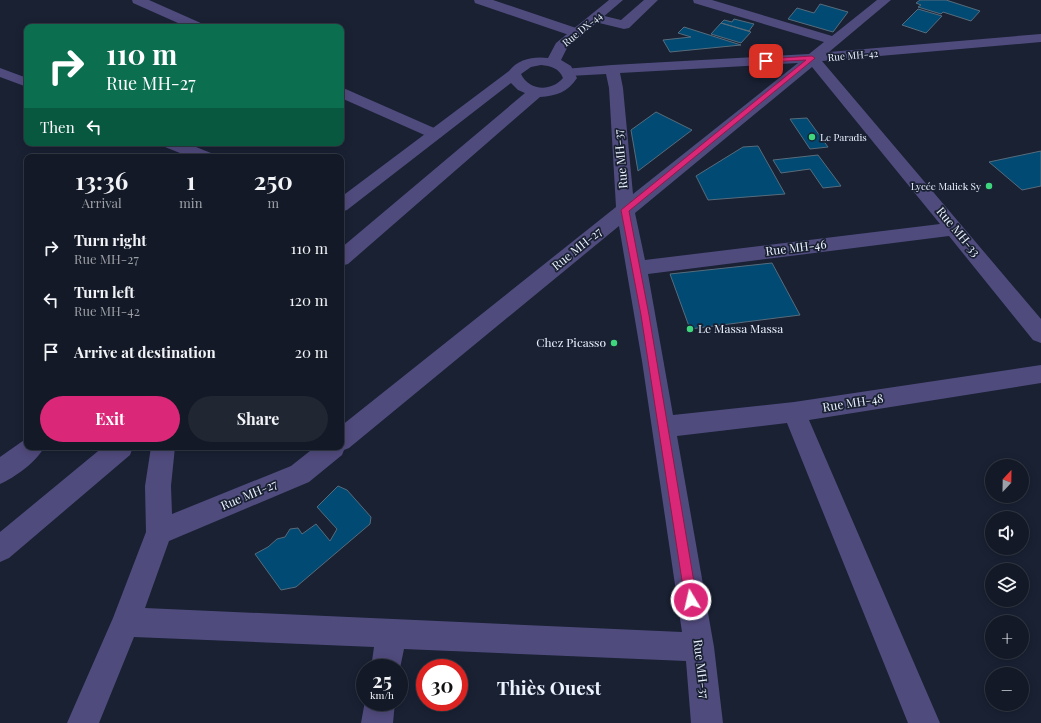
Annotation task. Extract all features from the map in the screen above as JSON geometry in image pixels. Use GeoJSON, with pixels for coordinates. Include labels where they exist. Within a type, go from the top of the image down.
{"type":"FeatureCollection","features":[{"type":"Feature","properties":{"kind":"street"},"geometry":{"type":"LineString","coordinates":[[138,0],[191,24]]}},
{"type":"Feature","properties":{"kind":"street"},"geometry":{"type":"LineString","coordinates":[[480,0],[578,33]]}},
{"type":"Feature","properties":{"kind":"street","name":"Rue DX-44"},"geometry":{"type":"LineString","coordinates":[[553,62],[561,46],[617,0]]}},
{"type":"Feature","properties":{"kind":"street"},"geometry":{"type":"LineString","coordinates":[[596,18],[624,25],[652,0]]}},
{"type":"Feature","properties":{"kind":"street"},"geometry":{"type":"LineString","coordinates":[[699,0],[834,41]]}},
{"type":"Feature","properties":{"kind":"street","name":"Rue MH-27"},"geometry":{"type":"LineString","coordinates":[[344,438],[885,0]]}},
{"type":"Feature","properties":{"kind":"street","name":"Rue MH-42"},"geometry":{"type":"LineString","coordinates":[[569,72],[812,58],[1041,38]]}},
{"type":"Feature","properties":{"kind":"street","name":"Rue MH-33"},"geometry":{"type":"LineString","coordinates":[[812,58],[1041,334]]}},
{"type":"Feature","properties":{"kind":"street"},"geometry":{"type":"LineString","coordinates":[[344,204],[514,74],[519,67],[528,62],[553,62],[563,66],[569,72],[570,78],[567,84],[560,88],[551,91],[536,92],[524,88],[515,82],[514,74]]}},
{"type":"Feature","properties":{"kind":"street","name":"Rue MH-37"},"geometry":{"type":"LineString","coordinates":[[612,69],[616,88],[625,210],[637,268],[663,427],[698,647],[707,723]]}},
{"type":"Feature","properties":{"kind":"street"},"geometry":{"type":"LineString","coordinates":[[0,72],[24,82]]}},
{"type":"Feature","properties":{"kind":"street"},"geometry":{"type":"LineString","coordinates":[[344,256],[536,92]]}},
{"type":"Feature","properties":{"kind":"street"},"geometry":{"type":"LineString","coordinates":[[344,93],[435,134]]}},
{"type":"Feature","properties":{"kind":"street"},"geometry":{"type":"LineString","coordinates":[[178,146],[198,154]]}},
{"type":"Feature","properties":{"kind":"street","name":"Rue MH-46"},"geometry":{"type":"LineString","coordinates":[[637,268],[955,229]]}},
{"type":"Feature","properties":{"kind":"street","name":"Rue MH-48"},"geometry":{"type":"LineString","coordinates":[[663,427],[794,412],[1041,374]]}},
{"type":"Feature","properties":{"kind":"street"},"geometry":{"type":"LineString","coordinates":[[794,412],[924,723]]}},
{"type":"Feature","properties":{"kind":"street"},"geometry":{"type":"LineString","coordinates":[[0,472],[28,450]]}},
{"type":"Feature","properties":{"kind":"street"},"geometry":{"type":"LineString","coordinates":[[0,549],[117,450]]}},
{"type":"Feature","properties":{"kind":"street"},"geometry":{"type":"LineString","coordinates":[[83,723],[126,622],[159,532],[158,486],[162,450]]}},
{"type":"Feature","properties":{"kind":"street","name":"Rue MH-27"},"geometry":{"type":"LineString","coordinates":[[159,532],[300,474],[329,450]]}},
{"type":"Feature","properties":{"kind":"street"},"geometry":{"type":"LineString","coordinates":[[126,622],[698,647]]}},
{"type":"Feature","properties":{"kind":"street"},"geometry":{"type":"LineString","coordinates":[[387,659],[391,634]]}},
{"type":"Feature","properties":{"kind":"street"},"geometry":{"type":"LineString","coordinates":[[377,723],[379,711]]}},
{"type":"Feature","properties":{"kind":"building"},"geometry":{"type":"Polygon","coordinates":[[[920,0],[946,0],[980,11],[971,21],[943,12],[941,14],[918,7],[921,5],[916,3],[920,0]]]}},
{"type":"Feature","properties":{"kind":"building"},"geometry":{"type":"Polygon","coordinates":[[[820,4],[848,12],[833,32],[788,19],[797,8],[814,13],[820,4]]]}},
{"type":"Feature","properties":{"kind":"building"},"geometry":{"type":"Polygon","coordinates":[[[918,9],[942,16],[926,33],[902,25],[918,9]]]}},
{"type":"Feature","properties":{"kind":"building"},"geometry":{"type":"Polygon","coordinates":[[[734,19],[754,24],[749,31],[721,23],[724,20],[732,22],[734,19]]]}},
{"type":"Feature","properties":{"kind":"building"},"geometry":{"type":"Polygon","coordinates":[[[721,23],[751,32],[741,43],[711,34],[721,23]]]}},
{"type":"Feature","properties":{"kind":"building"},"geometry":{"type":"Polygon","coordinates":[[[684,27],[741,45],[670,52],[663,40],[691,37],[678,33],[684,27]]]}},
{"type":"Feature","properties":{"kind":"building"},"geometry":{"type":"Polygon","coordinates":[[[656,112],[692,130],[638,171],[631,130],[656,112]]]}},
{"type":"Feature","properties":{"kind":"building"},"geometry":{"type":"Polygon","coordinates":[[[807,118],[828,147],[810,149],[790,119],[807,118]]]}},
{"type":"Feature","properties":{"kind":"building"},"geometry":{"type":"Polygon","coordinates":[[[758,146],[785,194],[708,200],[696,176],[743,147],[758,146]]]}},
{"type":"Feature","properties":{"kind":"building"},"geometry":{"type":"Polygon","coordinates":[[[1041,151],[1041,186],[1022,190],[989,162],[1041,151]]]}},
{"type":"Feature","properties":{"kind":"building"},"geometry":{"type":"Polygon","coordinates":[[[818,155],[841,186],[823,188],[810,169],[781,173],[773,160],[818,155]]]}},
{"type":"Feature","properties":{"kind":"building"},"geometry":{"type":"Polygon","coordinates":[[[772,263],[800,315],[690,329],[670,274],[772,263]]]}},
{"type":"Feature","properties":{"kind":"building"},"geometry":{"type":"Polygon","coordinates":[[[338,486],[347,490],[371,517],[370,524],[296,587],[281,590],[255,554],[268,547],[277,539],[285,537],[290,529],[298,528],[302,534],[316,524],[330,541],[337,529],[317,507],[338,486]]]}},
{"type":"Feature","properties":{"kind":"place","name":"Le Paradis"},"geometry":{"type":"Point","coordinates":[812,137]}},
{"type":"Feature","properties":{"kind":"place","name":"Lycée Malick Sy"},"geometry":{"type":"Point","coordinates":[989,186]}},
{"type":"Feature","properties":{"kind":"place","name":"Le Massa Massa"},"geometry":{"type":"Point","coordinates":[690,329]}},
{"type":"Feature","properties":{"kind":"place","name":"Chez Picasso"},"geometry":{"type":"Point","coordinates":[614,343]}},
{"type":"Feature","properties":{"kind":"district","name":"Thiès Ouest"},"geometry":{"type":"Point","coordinates":[549,688]}},
{"type":"Feature","properties":{"kind":"route"},"geometry":{"type":"LineString","coordinates":[[691,600],[653,361],[637,268],[625,210],[812,58],[766,61]]}}]}
